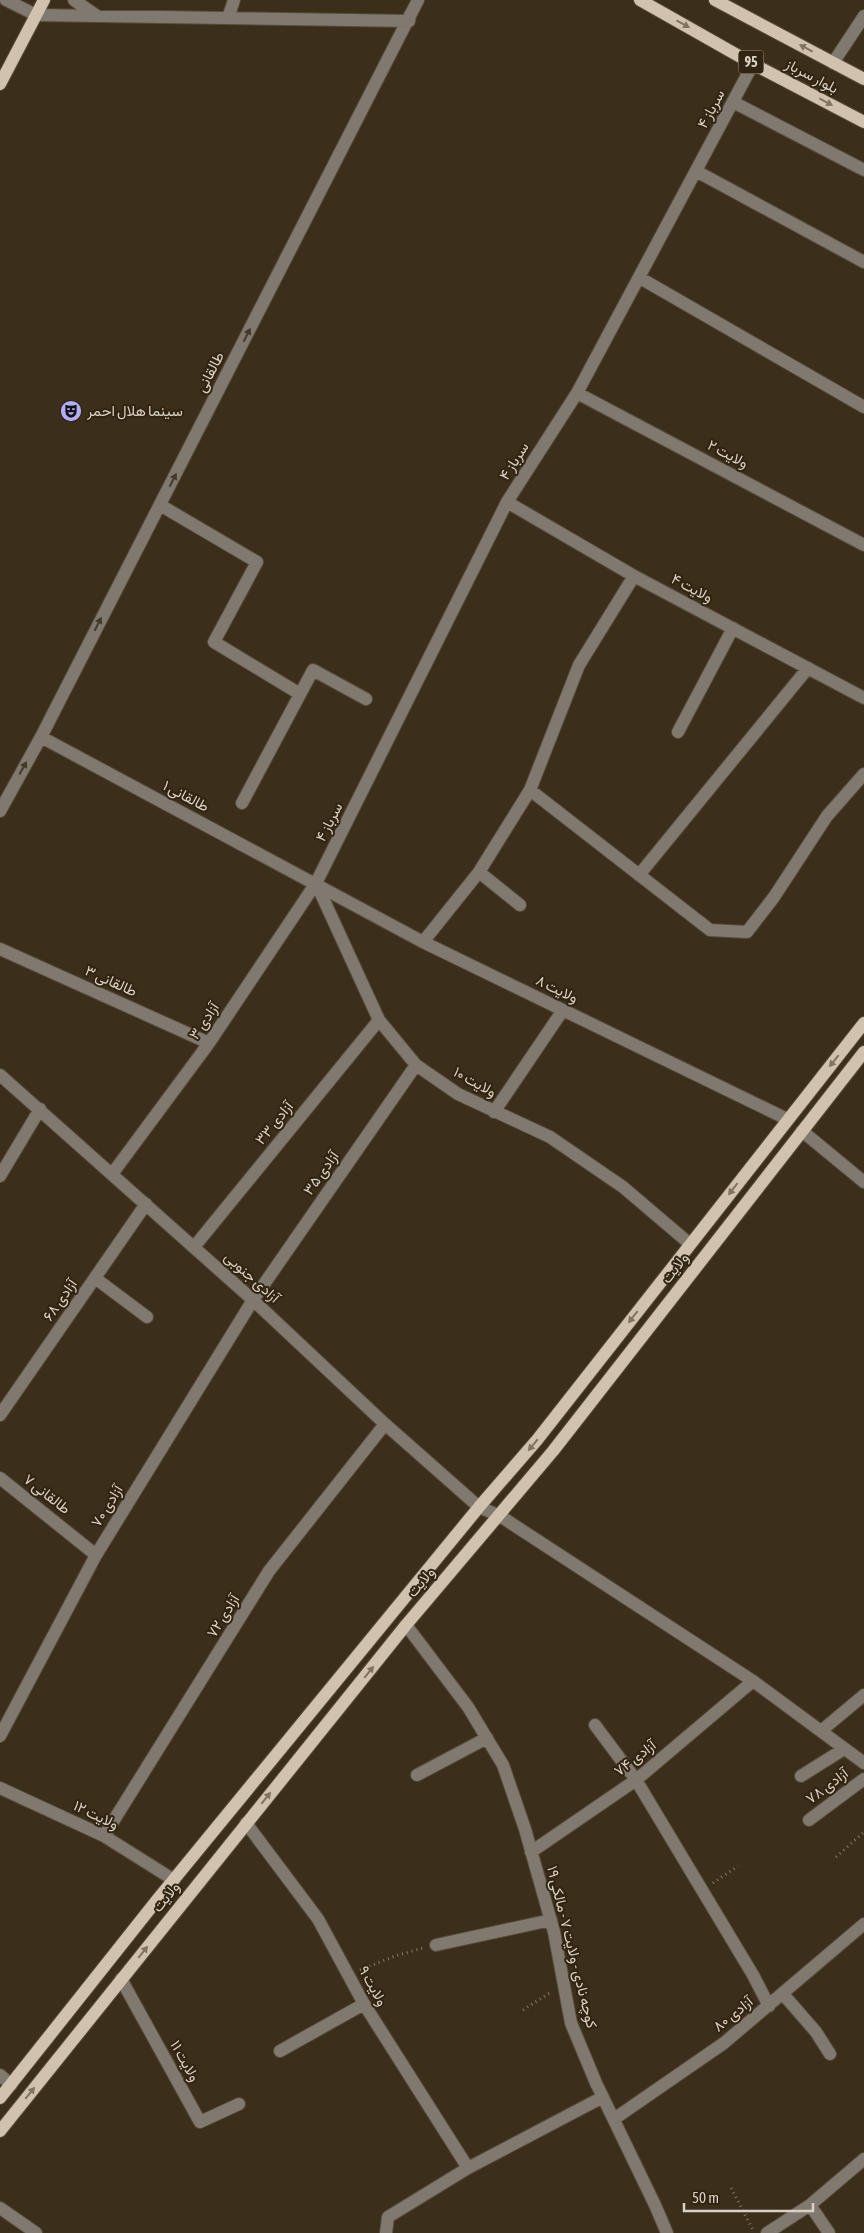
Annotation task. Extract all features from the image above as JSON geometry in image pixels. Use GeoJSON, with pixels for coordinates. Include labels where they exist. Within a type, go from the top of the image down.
{"type":"FeatureCollection","features":[{"type":"Feature","properties":{"kind":"main road"},"geometry":{"type":"LineString","coordinates":[[0,84],[44,0]]}},
{"type":"Feature","properties":{"kind":"main road","name":"بلوار سرباز"},"geometry":{"type":"LineString","coordinates":[[640,0],[753,64],[864,122]]}},
{"type":"Feature","properties":{"kind":"main road","name":"بلوار سرباز"},"geometry":{"type":"LineString","coordinates":[[715,0],[864,79]]}},
{"type":"Feature","properties":{"kind":"main road","name":"ولایت"},"geometry":{"type":"LineString","coordinates":[[0,2098],[174,1880],[479,1507],[537,1440],[864,1023]]}},
{"type":"Feature","properties":{"kind":"main road","name":"ولایت"},"geometry":{"type":"LineString","coordinates":[[0,2131],[406,1625],[553,1451],[802,1131],[863,1056]]}},
{"type":"Feature","properties":{"kind":"street"},"geometry":{"type":"LineString","coordinates":[[6,0],[36,15],[409,21],[413,0]]}},
{"type":"Feature","properties":{"kind":"street"},"geometry":{"type":"LineString","coordinates":[[74,0],[97,16]]}},
{"type":"Feature","properties":{"kind":"street"},"geometry":{"type":"LineString","coordinates":[[228,18],[234,0]]}},
{"type":"Feature","properties":{"kind":"street","name":"طالقانی"},"geometry":{"type":"LineString","coordinates":[[0,811],[160,505],[409,21],[418,0]]}},
{"type":"Feature","properties":{"kind":"street"},"geometry":{"type":"LineString","coordinates":[[833,63],[864,16]]}},
{"type":"Feature","properties":{"kind":"street","name":"سرباز ۴"},"geometry":{"type":"LineString","coordinates":[[316,883],[507,502],[577,393],[753,64]]}},
{"type":"Feature","properties":{"kind":"street"},"geometry":{"type":"LineString","coordinates":[[733,102],[864,170]]}},
{"type":"Feature","properties":{"kind":"street"},"geometry":{"type":"LineString","coordinates":[[696,171],[864,262]]}},
{"type":"Feature","properties":{"kind":"street"},"geometry":{"type":"LineString","coordinates":[[640,278],[864,407]]}},
{"type":"Feature","properties":{"kind":"street","name":"ولایت ۲"},"geometry":{"type":"LineString","coordinates":[[577,393],[864,545]]}},
{"type":"Feature","properties":{"kind":"street","name":"ولایت ۴"},"geometry":{"type":"LineString","coordinates":[[507,502],[634,576],[864,698]]}},
{"type":"Feature","properties":{"kind":"street"},"geometry":{"type":"LineString","coordinates":[[160,505],[257,562],[214,642],[300,694]]}},
{"type":"Feature","properties":{"kind":"street"},"geometry":{"type":"LineString","coordinates":[[423,942],[479,872],[530,790],[579,665],[634,576]]}},
{"type":"Feature","properties":{"kind":"street"},"geometry":{"type":"LineString","coordinates":[[678,732],[733,628]]}},
{"type":"Feature","properties":{"kind":"street"},"geometry":{"type":"LineString","coordinates":[[639,875],[808,668]]}},
{"type":"Feature","properties":{"kind":"street"},"geometry":{"type":"LineString","coordinates":[[242,803],[313,670],[366,699]]}},
{"type":"Feature","properties":{"kind":"street","name":"طالقانی ۱"},"geometry":{"type":"LineString","coordinates":[[40,737],[316,883]]}},
{"type":"Feature","properties":{"kind":"street"},"geometry":{"type":"LineString","coordinates":[[530,790],[710,930],[747,932],[774,897],[827,816],[864,774]]}},
{"type":"Feature","properties":{"kind":"street"},"geometry":{"type":"LineString","coordinates":[[479,872],[520,905]]}},
{"type":"Feature","properties":{"kind":"street","name":"ولایت ۸"},"geometry":{"type":"LineString","coordinates":[[316,883],[423,942],[787,1119]]}},
{"type":"Feature","properties":{"kind":"street","name":"ولایت ۱۰"},"geometry":{"type":"LineString","coordinates":[[316,883],[379,1020],[416,1066],[458,1094],[550,1137],[623,1187],[690,1244]]}},
{"type":"Feature","properties":{"kind":"street","name":"آزادی ۳"},"geometry":{"type":"LineString","coordinates":[[112,1174],[208,1043],[316,883]]}},
{"type":"Feature","properties":{"kind":"street","name":"طالقانی ۳"},"geometry":{"type":"LineString","coordinates":[[0,948],[208,1043]]}},
{"type":"Feature","properties":{"kind":"street"},"geometry":{"type":"LineString","coordinates":[[494,1112],[563,1010]]}},
{"type":"Feature","properties":{"kind":"street","name":"آزادی ۳۳"},"geometry":{"type":"LineString","coordinates":[[194,1246],[379,1020]]}},
{"type":"Feature","properties":{"kind":"street","name":"آزادی ۳۵"},"geometry":{"type":"LineString","coordinates":[[253,1300],[416,1066]]}},
{"type":"Feature","properties":{"kind":"street","name":"آزادی جنوبی"},"geometry":{"type":"LineString","coordinates":[[0,1075],[194,1246],[385,1424],[479,1507],[500,1516],[753,1681],[864,1763]]}},
{"type":"Feature","properties":{"kind":"street"},"geometry":{"type":"LineString","coordinates":[[0,1176],[40,1110]]}},
{"type":"Feature","properties":{"kind":"street"},"geometry":{"type":"LineString","coordinates":[[802,1131],[864,1182]]}},
{"type":"Feature","properties":{"kind":"street","name":"آزادی ۶۸"},"geometry":{"type":"LineString","coordinates":[[0,1415],[146,1204]]}},
{"type":"Feature","properties":{"kind":"street"},"geometry":{"type":"LineString","coordinates":[[95,1278],[147,1318]]}},
{"type":"Feature","properties":{"kind":"street","name":"آزادی ۷۰"},"geometry":{"type":"LineString","coordinates":[[0,1736],[96,1555],[253,1300]]}},
{"type":"Feature","properties":{"kind":"street","name":"آزادی ۷۲"},"geometry":{"type":"LineString","coordinates":[[104,1836],[269,1571],[385,1424]]}},
{"type":"Feature","properties":{"kind":"street","name":"طالقانی ۷"},"geometry":{"type":"LineString","coordinates":[[0,1478],[96,1555]]}},
{"type":"Feature","properties":{"kind":"street","name":"کوچه نادی - ولایت ۷ - مالکی ۱۹"},"geometry":{"type":"LineString","coordinates":[[406,1625],[468,1707],[503,1765],[551,1920],[571,2023],[614,2119],[656,2205],[667,2233]]}},
{"type":"Feature","properties":{"kind":"street","name":"آزادی ۷۴"},"geometry":{"type":"LineString","coordinates":[[531,1852],[636,1780],[753,1681]]}},
{"type":"Feature","properties":{"kind":"street"},"geometry":{"type":"LineString","coordinates":[[821,1731],[864,1695]]}},
{"type":"Feature","properties":{"kind":"street"},"geometry":{"type":"LineString","coordinates":[[595,1724],[636,1780],[753,1974],[769,2006]]}},
{"type":"Feature","properties":{"kind":"street"},"geometry":{"type":"LineString","coordinates":[[417,1775],[487,1738]]}},
{"type":"Feature","properties":{"kind":"street"},"geometry":{"type":"LineString","coordinates":[[801,1776],[844,1748]]}},
{"type":"Feature","properties":{"kind":"street","name":"آزادی ۷۸"},"geometry":{"type":"LineString","coordinates":[[809,1820],[864,1779]]}},
{"type":"Feature","properties":{"kind":"street","name":"ولایت ۱۲"},"geometry":{"type":"LineString","coordinates":[[0,1788],[104,1836],[174,1880]]}},
{"type":"Feature","properties":{"kind":"street","name":"ولایت ۹"},"geometry":{"type":"LineString","coordinates":[[246,1823],[318,1919],[364,2004],[468,2168]]}},
{"type":"Feature","properties":{"kind":"street"},"geometry":{"type":"LineString","coordinates":[[436,1945],[551,1920]]}},
{"type":"Feature","properties":{"kind":"street","name":"آزادی ۸۰"},"geometry":{"type":"LineString","coordinates":[[614,2119],[724,2043],[864,1924]]}},
{"type":"Feature","properties":{"kind":"street","name":"ولایت ۱۱"},"geometry":{"type":"LineString","coordinates":[[121,1979],[200,2122],[238,2104]]}},
{"type":"Feature","properties":{"kind":"street"},"geometry":{"type":"LineString","coordinates":[[783,1994],[816,2032],[830,2054]]}},
{"type":"Feature","properties":{"kind":"street"},"geometry":{"type":"LineString","coordinates":[[280,2051],[364,2004]]}},
{"type":"Feature","properties":{"kind":"street"},"geometry":{"type":"LineString","coordinates":[[0,2075],[11,2084]]}},
{"type":"Feature","properties":{"kind":"street"},"geometry":{"type":"LineString","coordinates":[[386,2233],[388,2217],[468,2168],[604,2097]]}},
{"type":"Feature","properties":{"kind":"street"},"geometry":{"type":"LineString","coordinates":[[767,2233],[810,2205],[864,2159]]}},
{"type":"Feature","properties":{"kind":"street"},"geometry":{"type":"LineString","coordinates":[[810,2205],[829,2233]]}},
{"type":"Feature","properties":{"kind":"street"},"geometry":{"type":"LineString","coordinates":[[0,2208],[36,2233]]}},
{"type":"Feature","properties":{"kind":"path"},"geometry":{"type":"LineString","coordinates":[[836,1857],[864,1832]]}},
{"type":"Feature","properties":{"kind":"path"},"geometry":{"type":"LineString","coordinates":[[702,1890],[738,1866]]}},
{"type":"Feature","properties":{"kind":"path"},"geometry":{"type":"LineString","coordinates":[[348,1975],[395,1956],[436,1945]]}},
{"type":"Feature","properties":{"kind":"path"},"geometry":{"type":"LineString","coordinates":[[523,2010],[564,1983]]}},
{"type":"Feature","properties":{"kind":"path"},"geometry":{"type":"LineString","coordinates":[[731,2188],[755,2233]]}},
{"type":"Feature","properties":{"kind":"place","name":"سینما هلال احمر"},"geometry":{"type":"Point","coordinates":[71,411]}}]}
